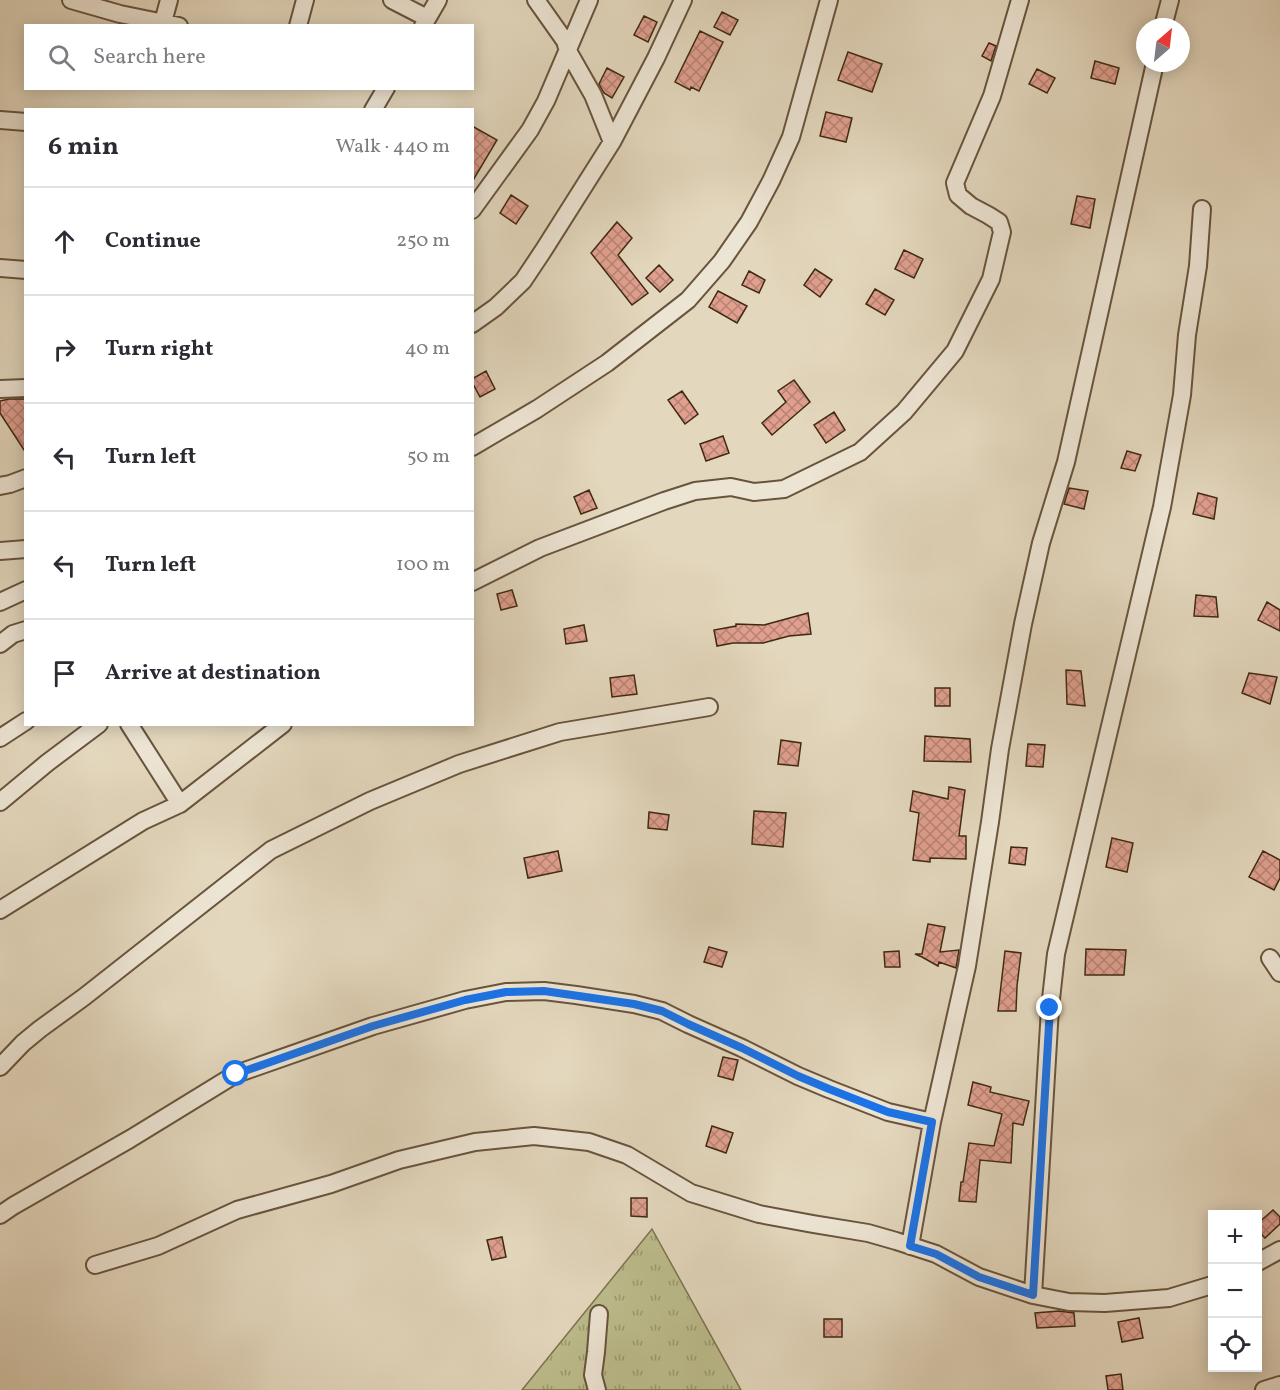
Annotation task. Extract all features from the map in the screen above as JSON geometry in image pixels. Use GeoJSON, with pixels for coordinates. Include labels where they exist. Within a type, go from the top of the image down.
{"type":"FeatureCollection","features":[{"type":"Feature","properties":{"kind":"street"},"geometry":{"type":"LineString","coordinates":[[71,0],[120,14],[171,24],[169,0]]}},
{"type":"Feature","properties":{"kind":"street"},"geometry":{"type":"LineString","coordinates":[[298,24],[304,0]]}},
{"type":"Feature","properties":{"kind":"street"},"geometry":{"type":"LineString","coordinates":[[392,0],[425,22],[438,0]]}},
{"type":"Feature","properties":{"kind":"street"},"geometry":{"type":"LineString","coordinates":[[536,0],[565,41],[612,142]]}},
{"type":"Feature","properties":{"kind":"street"},"geometry":{"type":"LineString","coordinates":[[474,207],[530,130],[546,100],[589,0]]}},
{"type":"Feature","properties":{"kind":"street"},"geometry":{"type":"LineString","coordinates":[[474,323],[496,307],[523,281],[543,251],[612,142],[683,0]]}},
{"type":"Feature","properties":{"kind":"street"},"geometry":{"type":"LineString","coordinates":[[474,446],[537,409],[607,363],[688,300],[722,261],[749,222],[791,136],[829,0]]}},
{"type":"Feature","properties":{"kind":"street"},"geometry":{"type":"LineString","coordinates":[[474,581],[540,548],[695,491],[731,488],[754,492],[784,489],[860,452],[904,412],[955,351],[991,279],[1002,232],[999,222],[971,206],[958,195],[955,183],[992,96],[1020,0]]}},
{"type":"Feature","properties":{"kind":"street"},"geometry":{"type":"LineString","coordinates":[[1165,18],[1170,0]]}},
{"type":"Feature","properties":{"kind":"street"},"geometry":{"type":"LineString","coordinates":[[910,1246],[932,1122],[967,966],[1000,748],[1023,624],[1041,543],[1066,462],[1153,72]]}},
{"type":"Feature","properties":{"kind":"street"},"geometry":{"type":"LineString","coordinates":[[374,108],[385,90]]}},
{"type":"Feature","properties":{"kind":"street"},"geometry":{"type":"LineString","coordinates":[[0,120],[24,122]]}},
{"type":"Feature","properties":{"kind":"street"},"geometry":{"type":"LineString","coordinates":[[1033,1295],[1050,1008],[1056,954],[1162,507],[1182,395],[1187,335],[1198,266],[1202,210]]}},
{"type":"Feature","properties":{"kind":"street"},"geometry":{"type":"LineString","coordinates":[[0,268],[24,270]]}},
{"type":"Feature","properties":{"kind":"street"},"geometry":{"type":"LineString","coordinates":[[0,389],[24,388]]}},
{"type":"Feature","properties":{"kind":"street"},"geometry":{"type":"LineString","coordinates":[[0,486],[24,479]]}},
{"type":"Feature","properties":{"kind":"street"},"geometry":{"type":"LineString","coordinates":[[0,551],[24,549]]}},
{"type":"Feature","properties":{"kind":"street"},"geometry":{"type":"LineString","coordinates":[[0,602],[24,591]]}},
{"type":"Feature","properties":{"kind":"street"},"geometry":{"type":"LineString","coordinates":[[0,644],[13,633],[24,630]]}},
{"type":"Feature","properties":{"kind":"street"},"geometry":{"type":"LineString","coordinates":[[0,1067],[40,1029],[271,850],[370,801],[459,764],[560,732],[709,707]]}},
{"type":"Feature","properties":{"kind":"street"},"geometry":{"type":"LineString","coordinates":[[0,738],[24,722]]}},
{"type":"Feature","properties":{"kind":"street"},"geometry":{"type":"LineString","coordinates":[[0,802],[96,726]]}},
{"type":"Feature","properties":{"kind":"street"},"geometry":{"type":"LineString","coordinates":[[130,726],[180,804]]}},
{"type":"Feature","properties":{"kind":"street"},"geometry":{"type":"LineString","coordinates":[[0,910],[144,821],[180,804],[280,726]]}},
{"type":"Feature","properties":{"kind":"street"},"geometry":{"type":"LineString","coordinates":[[1270,958],[1280,973]]}},
{"type":"Feature","properties":{"kind":"street"},"geometry":{"type":"LineString","coordinates":[[0,1215],[236,1074],[373,1026],[465,1000],[506,992],[544,991],[634,1004],[662,1011],[829,1089],[888,1112],[932,1122]]}},
{"type":"Feature","properties":{"kind":"street"},"geometry":{"type":"LineString","coordinates":[[95,1265],[158,1246],[237,1210],[331,1184],[399,1160],[475,1142],[534,1136],[589,1142],[627,1155],[691,1193],[759,1214],[868,1233],[936,1254],[979,1277],[1033,1295],[1069,1302],[1105,1303],[1169,1298],[1208,1286]]}},
{"type":"Feature","properties":{"kind":"street"},"geometry":{"type":"LineString","coordinates":[[1262,1259],[1280,1250]]}},
{"type":"Feature","properties":{"kind":"street"},"geometry":{"type":"LineString","coordinates":[[597,1390],[593,1375],[598,1314]]}},
{"type":"Feature","properties":{"kind":"street"},"geometry":{"type":"LineString","coordinates":[[1264,1390],[1280,1385]]}},
{"type":"Feature","properties":{"kind":"green space"},"geometry":{"type":"Polygon","coordinates":[[[652,1229],[741,1390],[522,1390],[652,1229]]]}},
{"type":"Feature","properties":{"kind":"building"},"geometry":{"type":"Polygon","coordinates":[[[722,12],[738,20],[730,35],[714,27],[722,12]]]}},
{"type":"Feature","properties":{"kind":"building"},"geometry":{"type":"Polygon","coordinates":[[[644,16],[657,22],[648,42],[634,35],[644,16]]]}},
{"type":"Feature","properties":{"kind":"building"},"geometry":{"type":"Polygon","coordinates":[[[700,31],[723,42],[699,91],[691,87],[690,90],[675,82],[700,31]]]}},
{"type":"Feature","properties":{"kind":"building"},"geometry":{"type":"Polygon","coordinates":[[[989,43],[996,46],[991,61],[982,56],[989,43]]]}},
{"type":"Feature","properties":{"kind":"building"},"geometry":{"type":"Polygon","coordinates":[[[848,52],[882,64],[872,92],[838,80],[848,52]]]}},
{"type":"Feature","properties":{"kind":"building"},"geometry":{"type":"Polygon","coordinates":[[[1095,61],[1119,68],[1115,84],[1091,78],[1095,61]]]}},
{"type":"Feature","properties":{"kind":"building"},"geometry":{"type":"Polygon","coordinates":[[[607,68],[624,77],[612,98],[604,93],[599,84],[607,68]]]}},
{"type":"Feature","properties":{"kind":"building"},"geometry":{"type":"Polygon","coordinates":[[[1037,69],[1055,78],[1047,93],[1029,84],[1037,69]]]}},
{"type":"Feature","properties":{"kind":"building"},"geometry":{"type":"Polygon","coordinates":[[[826,112],[852,118],[846,142],[820,136],[826,112]]]}},
{"type":"Feature","properties":{"kind":"building"},"geometry":{"type":"Polygon","coordinates":[[[474,127],[497,140],[474,179],[474,127]]]}},
{"type":"Feature","properties":{"kind":"building"},"geometry":{"type":"Polygon","coordinates":[[[511,195],[528,206],[516,224],[500,213],[511,195]]]}},
{"type":"Feature","properties":{"kind":"building"},"geometry":{"type":"Polygon","coordinates":[[[1077,196],[1095,199],[1090,228],[1071,224],[1077,196]]]}},
{"type":"Feature","properties":{"kind":"building"},"geometry":{"type":"Polygon","coordinates":[[[617,222],[632,238],[618,255],[648,293],[632,305],[591,253],[617,222]]]}},
{"type":"Feature","properties":{"kind":"building"},"geometry":{"type":"Polygon","coordinates":[[[904,250],[923,259],[914,278],[895,269],[904,250]]]}},
{"type":"Feature","properties":{"kind":"building"},"geometry":{"type":"Polygon","coordinates":[[[659,265],[673,280],[660,292],[646,278],[659,265]]]}},
{"type":"Feature","properties":{"kind":"building"},"geometry":{"type":"Polygon","coordinates":[[[815,269],[832,280],[820,297],[804,285],[815,269]]]}},
{"type":"Feature","properties":{"kind":"building"},"geometry":{"type":"Polygon","coordinates":[[[749,271],[765,280],[759,293],[742,285],[749,271]]]}},
{"type":"Feature","properties":{"kind":"building"},"geometry":{"type":"Polygon","coordinates":[[[875,289],[894,300],[885,315],[866,304],[875,289]]]}},
{"type":"Feature","properties":{"kind":"building"},"geometry":{"type":"Polygon","coordinates":[[[718,291],[747,306],[737,323],[709,307],[718,291]]]}},
{"type":"Feature","properties":{"kind":"building"},"geometry":{"type":"Polygon","coordinates":[[[486,371],[495,389],[480,397],[474,386],[474,378],[486,371]]]}},
{"type":"Feature","properties":{"kind":"building"},"geometry":{"type":"Polygon","coordinates":[[[794,380],[810,402],[772,435],[762,423],[786,402],[778,391],[794,380]]]}},
{"type":"Feature","properties":{"kind":"building"},"geometry":{"type":"Polygon","coordinates":[[[682,391],[698,414],[685,424],[668,400],[682,391]]]}},
{"type":"Feature","properties":{"kind":"building"},"geometry":{"type":"Polygon","coordinates":[[[24,399],[24,450],[0,413],[0,401],[24,399]]]}},
{"type":"Feature","properties":{"kind":"building"},"geometry":{"type":"Polygon","coordinates":[[[834,412],[845,430],[826,443],[814,425],[834,412]]]}},
{"type":"Feature","properties":{"kind":"building"},"geometry":{"type":"Polygon","coordinates":[[[723,436],[729,453],[706,461],[700,444],[723,436]]]}},
{"type":"Feature","properties":{"kind":"building"},"geometry":{"type":"Polygon","coordinates":[[[1127,451],[1141,455],[1135,471],[1121,468],[1127,451]]]}},
{"type":"Feature","properties":{"kind":"building"},"geometry":{"type":"Polygon","coordinates":[[[1069,488],[1088,491],[1084,509],[1064,504],[1069,488]]]}},
{"type":"Feature","properties":{"kind":"building"},"geometry":{"type":"Polygon","coordinates":[[[589,490],[597,508],[581,514],[574,497],[589,490]]]}},
{"type":"Feature","properties":{"kind":"building"},"geometry":{"type":"Polygon","coordinates":[[[1198,493],[1217,498],[1214,519],[1193,514],[1198,493]]]}},
{"type":"Feature","properties":{"kind":"building"},"geometry":{"type":"Polygon","coordinates":[[[512,590],[517,606],[501,610],[497,594],[512,590]]]}},
{"type":"Feature","properties":{"kind":"building"},"geometry":{"type":"Polygon","coordinates":[[[1196,595],[1216,597],[1218,617],[1194,616],[1196,595]]]}},
{"type":"Feature","properties":{"kind":"building"},"geometry":{"type":"Polygon","coordinates":[[[1267,602],[1280,610],[1280,631],[1258,620],[1267,602]]]}},
{"type":"Feature","properties":{"kind":"building"},"geometry":{"type":"Polygon","coordinates":[[[808,613],[811,634],[789,636],[763,643],[733,643],[717,646],[714,630],[736,626],[736,624],[764,625],[808,613]]]}},
{"type":"Feature","properties":{"kind":"building"},"geometry":{"type":"Polygon","coordinates":[[[584,625],[587,641],[566,644],[564,629],[584,625]]]}},
{"type":"Feature","properties":{"kind":"building"},"geometry":{"type":"Polygon","coordinates":[[[1066,670],[1081,671],[1085,706],[1067,704],[1066,670]]]}},
{"type":"Feature","properties":{"kind":"building"},"geometry":{"type":"Polygon","coordinates":[[[1249,673],[1277,677],[1270,704],[1242,693],[1249,673]]]}},
{"type":"Feature","properties":{"kind":"building"},"geometry":{"type":"Polygon","coordinates":[[[634,675],[637,694],[612,697],[610,678],[634,675]]]}},
{"type":"Feature","properties":{"kind":"building"},"geometry":{"type":"Polygon","coordinates":[[[935,688],[950,688],[950,706],[935,706],[935,688]]]}},
{"type":"Feature","properties":{"kind":"building"},"geometry":{"type":"Polygon","coordinates":[[[925,736],[970,739],[971,762],[924,761],[925,736]]]}},
{"type":"Feature","properties":{"kind":"building"},"geometry":{"type":"Polygon","coordinates":[[[781,740],[801,743],[798,766],[778,764],[781,740]]]}},
{"type":"Feature","properties":{"kind":"building"},"geometry":{"type":"Polygon","coordinates":[[[1028,744],[1045,745],[1043,767],[1026,766],[1028,744]]]}},
{"type":"Feature","properties":{"kind":"building"},"geometry":{"type":"Polygon","coordinates":[[[949,787],[965,790],[959,836],[966,836],[966,859],[930,858],[930,862],[913,860],[919,813],[910,811],[913,791],[948,799],[949,787]]]}},
{"type":"Feature","properties":{"kind":"building"},"geometry":{"type":"Polygon","coordinates":[[[754,811],[786,813],[783,847],[752,844],[754,811]]]}},
{"type":"Feature","properties":{"kind":"building"},"geometry":{"type":"Polygon","coordinates":[[[649,812],[669,815],[667,830],[648,828],[649,812]]]}},
{"type":"Feature","properties":{"kind":"building"},"geometry":{"type":"Polygon","coordinates":[[[1112,838],[1133,843],[1127,872],[1106,867],[1112,838]]]}},
{"type":"Feature","properties":{"kind":"building"},"geometry":{"type":"Polygon","coordinates":[[[1011,847],[1027,848],[1025,865],[1009,863],[1011,847]]]}},
{"type":"Feature","properties":{"kind":"building"},"geometry":{"type":"Polygon","coordinates":[[[558,851],[562,871],[528,878],[524,858],[558,851]]]}},
{"type":"Feature","properties":{"kind":"building"},"geometry":{"type":"Polygon","coordinates":[[[1263,851],[1280,860],[1280,878],[1274,890],[1249,877],[1263,851]]]}},
{"type":"Feature","properties":{"kind":"building"},"geometry":{"type":"Polygon","coordinates":[[[928,924],[945,927],[940,952],[959,950],[956,968],[939,962],[938,966],[915,954],[922,954],[928,924]]]}},
{"type":"Feature","properties":{"kind":"building"},"geometry":{"type":"Polygon","coordinates":[[[709,947],[727,952],[722,967],[704,962],[709,947]]]}},
{"type":"Feature","properties":{"kind":"building"},"geometry":{"type":"Polygon","coordinates":[[[1086,949],[1126,950],[1124,975],[1085,975],[1086,949]]]}},
{"type":"Feature","properties":{"kind":"building"},"geometry":{"type":"Polygon","coordinates":[[[899,951],[900,967],[885,967],[884,952],[899,951]]]}},
{"type":"Feature","properties":{"kind":"building"},"geometry":{"type":"Polygon","coordinates":[[[1005,951],[1021,953],[1016,1011],[998,1011],[1005,951]]]}},
{"type":"Feature","properties":{"kind":"building"},"geometry":{"type":"Polygon","coordinates":[[[723,1057],[738,1060],[733,1080],[718,1076],[723,1057]]]}},
{"type":"Feature","properties":{"kind":"building"},"geometry":{"type":"Polygon","coordinates":[[[973,1082],[991,1087],[990,1092],[1029,1101],[1023,1125],[1013,1123],[1011,1163],[980,1160],[976,1202],[959,1201],[969,1143],[994,1146],[1002,1114],[968,1105],[973,1082]]]}},
{"type":"Feature","properties":{"kind":"building"},"geometry":{"type":"Polygon","coordinates":[[[712,1126],[733,1133],[726,1153],[706,1146],[712,1126]]]}},
{"type":"Feature","properties":{"kind":"building"},"geometry":{"type":"Polygon","coordinates":[[[631,1198],[647,1198],[647,1217],[631,1216],[631,1198]]]}},
{"type":"Feature","properties":{"kind":"building"},"geometry":{"type":"Polygon","coordinates":[[[1273,1210],[1280,1217],[1280,1224],[1265,1238],[1262,1235],[1262,1220],[1273,1210]]]}},
{"type":"Feature","properties":{"kind":"building"},"geometry":{"type":"Polygon","coordinates":[[[502,1237],[506,1257],[492,1260],[487,1240],[502,1237]]]}},
{"type":"Feature","properties":{"kind":"building"},"geometry":{"type":"Polygon","coordinates":[[[1059,1311],[1074,1313],[1075,1326],[1037,1328],[1035,1313],[1059,1311]]]}},
{"type":"Feature","properties":{"kind":"building"},"geometry":{"type":"Polygon","coordinates":[[[1139,1318],[1143,1338],[1122,1342],[1118,1322],[1139,1318]]]}},
{"type":"Feature","properties":{"kind":"building"},"geometry":{"type":"Polygon","coordinates":[[[824,1319],[842,1319],[842,1337],[824,1337],[824,1319]]]}},
{"type":"Feature","properties":{"kind":"building"},"geometry":{"type":"Polygon","coordinates":[[[1121,1374],[1123,1390],[1108,1390],[1106,1376],[1121,1374]]]}},
{"type":"Feature","properties":{"kind":"route"},"geometry":{"type":"LineString","coordinates":[[236,1074],[373,1026],[465,1000],[506,992],[544,991],[634,1004],[662,1011],[829,1089],[888,1112],[932,1122],[910,1246],[936,1254],[979,1277],[1033,1295],[1050,1008]]}}]}
